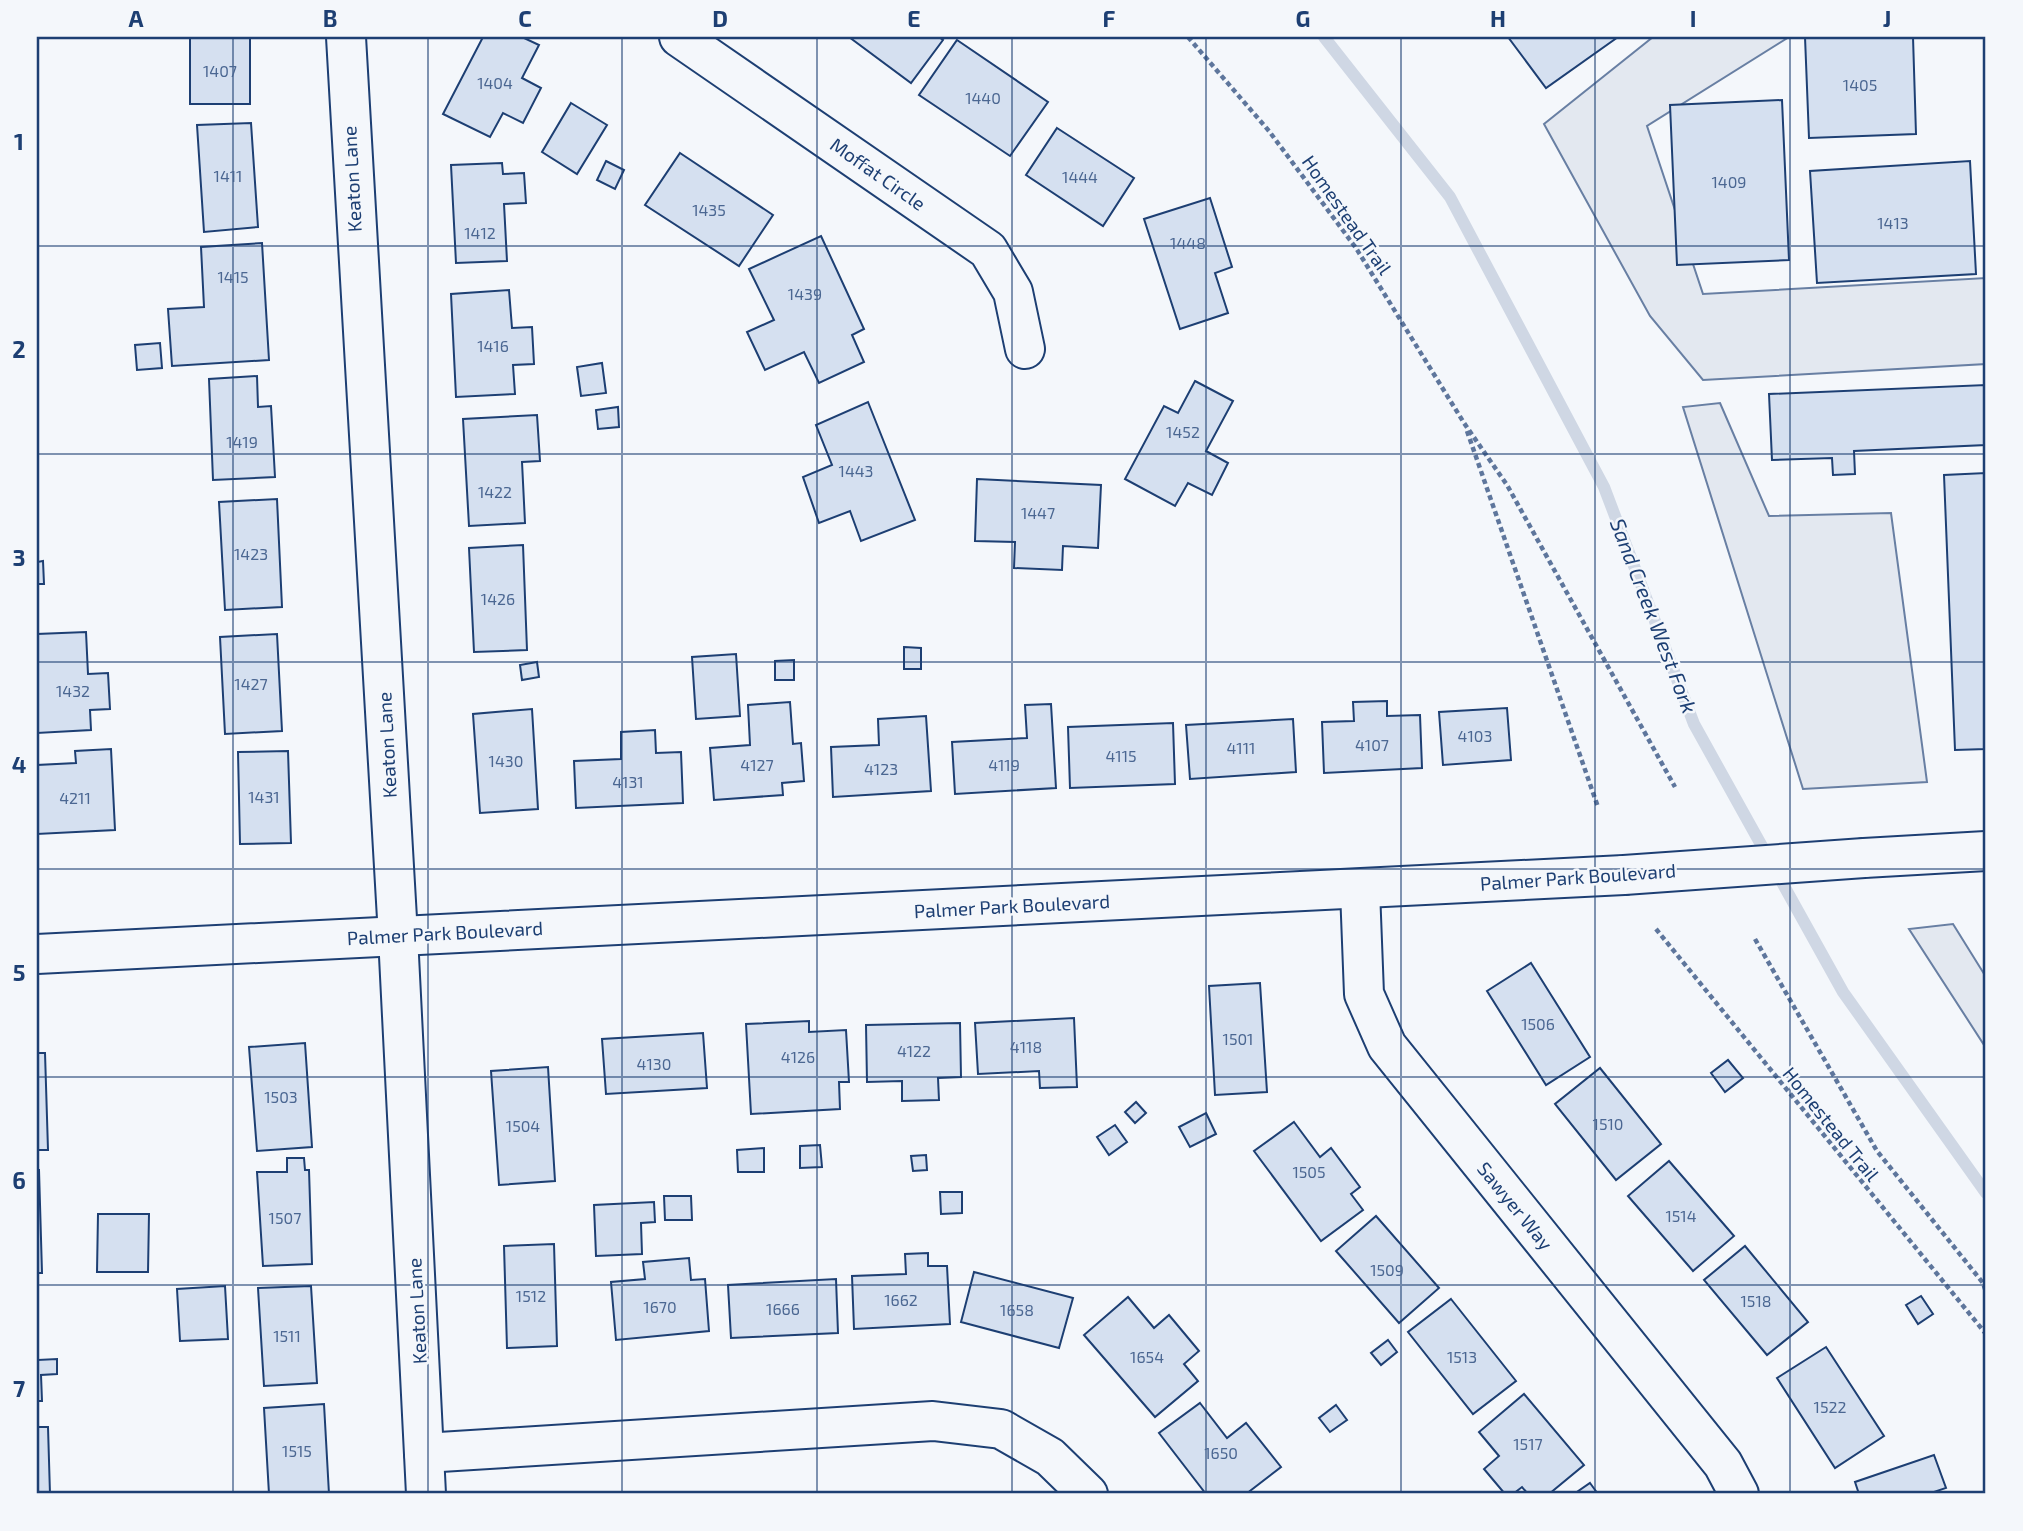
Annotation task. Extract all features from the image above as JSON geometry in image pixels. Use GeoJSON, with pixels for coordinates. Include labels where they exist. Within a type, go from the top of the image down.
{"type":"FeatureCollection","features":[{"type":"Feature","properties":{"kind":"street","name":"Keaton Lane"},"geometry":{"type":"LineString","coordinates":[[346,37],[398,936],[426,1494]]}},
{"type":"Feature","properties":{"kind":"street","name":"Moffat Circle"},"geometry":{"type":"LineString","coordinates":[[679,37],[988,250],[1013,292],[1025,349]]}},
{"type":"Feature","properties":{"kind":"street","name":"Palmer Park Boulevard"},"geometry":{"type":"LineString","coordinates":[[37,954],[1360,890],[1986,850]]}},
{"type":"Feature","properties":{"kind":"street","name":"Sawyer Way"},"geometry":{"type":"LineString","coordinates":[[1360,890],[1364,994],[1387,1045],[1723,1464],[1740,1494]]}},
{"type":"Feature","properties":{"kind":"street"},"geometry":{"type":"LineString","coordinates":[[424,1453],[933,1421],[1001,1429],[1050,1457],[1088,1494]]}},
{"type":"Feature","properties":{"kind":"path","name":"Homestead Trail"},"geometry":{"type":"LineString","coordinates":[[1188,37],[1269,131],[1356,248],[1464,423],[1507,485],[1675,787]]}},
{"type":"Feature","properties":{"kind":"path","name":"Homestead Trail"},"geometry":{"type":"LineString","coordinates":[[1464,423],[1598,807]]}},
{"type":"Feature","properties":{"kind":"path","name":"Homestead Trail"},"geometry":{"type":"LineString","coordinates":[[1656,929],[1986,1334]]}},
{"type":"Feature","properties":{"kind":"path","name":"Homestead Trail"},"geometry":{"type":"LineString","coordinates":[[1755,939],[1877,1151],[1983,1283],[1986,1292]]}},
{"type":"Feature","properties":{"kind":"shaded area"},"geometry":{"type":"Polygon","coordinates":[[[1653,37],[1789,37],[1647,126],[1703,294],[1986,278],[1986,364],[1703,380],[1650,316],[1544,124],[1653,37]]]}},
{"type":"Feature","properties":{"kind":"shaded area"},"geometry":{"type":"Polygon","coordinates":[[[1720,403],[1769,516],[1891,513],[1927,782],[1803,789],[1683,407],[1720,403]]]}},
{"type":"Feature","properties":{"kind":"shaded area"},"geometry":{"type":"Polygon","coordinates":[[[1953,924],[1986,977],[1986,1048],[1909,929],[1953,924]]]}},
{"type":"Feature","properties":{"kind":"building"},"geometry":{"type":"Polygon","coordinates":[[[190,37],[250,37],[250,104],[190,104],[190,37]]]}},
{"type":"Feature","properties":{"kind":"building"},"geometry":{"type":"Polygon","coordinates":[[[483,37],[522,37],[539,45],[522,78],[541,88],[523,123],[503,113],[490,137],[443,114],[483,37]]]}},
{"type":"Feature","properties":{"kind":"building"},"geometry":{"type":"Polygon","coordinates":[[[849,37],[939,37],[943,40],[911,83],[849,37]]]}},
{"type":"Feature","properties":{"kind":"building"},"geometry":{"type":"Polygon","coordinates":[[[1508,37],[1618,37],[1546,88],[1508,37]]]}},
{"type":"Feature","properties":{"kind":"building"},"geometry":{"type":"Polygon","coordinates":[[[1805,37],[1913,37],[1916,134],[1809,138],[1805,37]]]}},
{"type":"Feature","properties":{"kind":"building"},"geometry":{"type":"Polygon","coordinates":[[[957,40],[1048,102],[1010,156],[919,95],[957,40]]]}},
{"type":"Feature","properties":{"kind":"building"},"geometry":{"type":"Polygon","coordinates":[[[1782,100],[1789,260],[1677,265],[1670,105],[1782,100]]]}},
{"type":"Feature","properties":{"kind":"building"},"geometry":{"type":"Polygon","coordinates":[[[571,103],[607,125],[577,174],[542,152],[571,103]]]}},
{"type":"Feature","properties":{"kind":"building"},"geometry":{"type":"Polygon","coordinates":[[[251,123],[258,227],[204,232],[197,125],[251,123]]]}},
{"type":"Feature","properties":{"kind":"building"},"geometry":{"type":"Polygon","coordinates":[[[1057,128],[1134,178],[1103,226],[1026,175],[1057,128]]]}},
{"type":"Feature","properties":{"kind":"building"},"geometry":{"type":"Polygon","coordinates":[[[680,153],[773,215],[739,266],[645,205],[680,153]]]}},
{"type":"Feature","properties":{"kind":"building"},"geometry":{"type":"Polygon","coordinates":[[[606,161],[624,170],[615,189],[597,180],[606,161]]]}},
{"type":"Feature","properties":{"kind":"building"},"geometry":{"type":"Polygon","coordinates":[[[1970,161],[1976,274],[1817,283],[1810,171],[1970,161]]]}},
{"type":"Feature","properties":{"kind":"building"},"geometry":{"type":"Polygon","coordinates":[[[502,163],[503,174],[524,173],[526,203],[504,204],[507,261],[456,263],[451,165],[502,163]]]}},
{"type":"Feature","properties":{"kind":"building"},"geometry":{"type":"Polygon","coordinates":[[[1210,198],[1232,267],[1215,273],[1228,313],[1180,329],[1144,219],[1210,198]]]}},
{"type":"Feature","properties":{"kind":"building"},"geometry":{"type":"Polygon","coordinates":[[[821,236],[864,329],[852,335],[864,362],[819,383],[804,352],[765,370],[747,332],[774,320],[749,269],[821,236]]]}},
{"type":"Feature","properties":{"kind":"building"},"geometry":{"type":"Polygon","coordinates":[[[262,243],[269,360],[172,366],[168,309],[204,307],[201,247],[262,243]]]}},
{"type":"Feature","properties":{"kind":"building"},"geometry":{"type":"Polygon","coordinates":[[[509,290],[512,328],[532,327],[534,364],[513,365],[515,394],[456,397],[451,294],[509,290]]]}},
{"type":"Feature","properties":{"kind":"building"},"geometry":{"type":"Polygon","coordinates":[[[160,343],[162,368],[137,370],[135,345],[160,343]]]}},
{"type":"Feature","properties":{"kind":"building"},"geometry":{"type":"Polygon","coordinates":[[[602,363],[606,393],[581,396],[577,367],[602,363]]]}},
{"type":"Feature","properties":{"kind":"building"},"geometry":{"type":"Polygon","coordinates":[[[257,376],[258,407],[271,406],[275,477],[213,480],[209,379],[257,376]]]}},
{"type":"Feature","properties":{"kind":"building"},"geometry":{"type":"Polygon","coordinates":[[[1195,381],[1233,401],[1206,451],[1228,463],[1212,495],[1188,483],[1175,506],[1125,479],[1164,406],[1178,413],[1195,381]]]}},
{"type":"Feature","properties":{"kind":"building"},"geometry":{"type":"Polygon","coordinates":[[[1986,385],[1986,445],[1854,451],[1855,474],[1833,475],[1832,458],[1772,460],[1769,394],[1986,385]]]}},
{"type":"Feature","properties":{"kind":"building"},"geometry":{"type":"Polygon","coordinates":[[[868,402],[915,520],[861,541],[850,511],[819,523],[803,477],[832,465],[816,425],[868,402]]]}},
{"type":"Feature","properties":{"kind":"building"},"geometry":{"type":"Polygon","coordinates":[[[618,407],[619,427],[598,429],[596,410],[618,407]]]}},
{"type":"Feature","properties":{"kind":"building"},"geometry":{"type":"Polygon","coordinates":[[[537,415],[540,461],[522,462],[525,523],[469,526],[463,419],[537,415]]]}},
{"type":"Feature","properties":{"kind":"building"},"geometry":{"type":"Polygon","coordinates":[[[1986,473],[1986,749],[1955,750],[1944,475],[1986,473]]]}},
{"type":"Feature","properties":{"kind":"building"},"geometry":{"type":"Polygon","coordinates":[[[977,479],[1101,485],[1098,548],[1063,546],[1062,570],[1014,568],[1015,542],[975,541],[977,479]]]}},
{"type":"Feature","properties":{"kind":"building"},"geometry":{"type":"Polygon","coordinates":[[[277,499],[282,607],[225,610],[219,502],[277,499]]]}},
{"type":"Feature","properties":{"kind":"building"},"geometry":{"type":"Polygon","coordinates":[[[523,545],[527,650],[474,652],[469,548],[523,545]]]}},
{"type":"Feature","properties":{"kind":"building"},"geometry":{"type":"Polygon","coordinates":[[[43,561],[44,584],[37,584],[37,562],[43,561]]]}},
{"type":"Feature","properties":{"kind":"building"},"geometry":{"type":"Polygon","coordinates":[[[86,632],[88,674],[108,673],[110,709],[90,710],[91,730],[37,733],[37,634],[86,632]]]}},
{"type":"Feature","properties":{"kind":"building"},"geometry":{"type":"Polygon","coordinates":[[[277,634],[282,731],[225,734],[220,637],[277,634]]]}},
{"type":"Feature","properties":{"kind":"building"},"geometry":{"type":"Polygon","coordinates":[[[904,647],[921,648],[921,669],[904,669],[904,647]]]}},
{"type":"Feature","properties":{"kind":"building"},"geometry":{"type":"Polygon","coordinates":[[[736,654],[740,716],[696,719],[692,657],[736,654]]]}},
{"type":"Feature","properties":{"kind":"building"},"geometry":{"type":"Polygon","coordinates":[[[794,660],[794,680],[775,680],[775,661],[794,660]]]}},
{"type":"Feature","properties":{"kind":"building"},"geometry":{"type":"Polygon","coordinates":[[[537,662],[539,677],[522,680],[520,665],[537,662]]]}},
{"type":"Feature","properties":{"kind":"building"},"geometry":{"type":"Polygon","coordinates":[[[1387,701],[1387,716],[1420,715],[1422,768],[1324,773],[1322,722],[1354,721],[1353,702],[1387,701]]]}},
{"type":"Feature","properties":{"kind":"building"},"geometry":{"type":"Polygon","coordinates":[[[790,702],[793,744],[801,743],[804,781],[782,783],[783,795],[714,800],[710,748],[750,745],[748,705],[790,702]]]}},
{"type":"Feature","properties":{"kind":"building"},"geometry":{"type":"Polygon","coordinates":[[[1051,704],[1056,788],[955,794],[952,742],[1027,738],[1025,705],[1051,704]]]}},
{"type":"Feature","properties":{"kind":"building"},"geometry":{"type":"Polygon","coordinates":[[[1507,708],[1511,760],[1443,765],[1439,712],[1507,708]]]}},
{"type":"Feature","properties":{"kind":"building"},"geometry":{"type":"Polygon","coordinates":[[[532,709],[538,809],[480,813],[473,714],[532,709]]]}},
{"type":"Feature","properties":{"kind":"building"},"geometry":{"type":"Polygon","coordinates":[[[926,716],[931,791],[833,797],[831,747],[879,745],[878,719],[926,716]]]}},
{"type":"Feature","properties":{"kind":"building"},"geometry":{"type":"Polygon","coordinates":[[[1293,719],[1296,772],[1190,779],[1186,725],[1293,719]]]}},
{"type":"Feature","properties":{"kind":"building"},"geometry":{"type":"Polygon","coordinates":[[[1173,723],[1175,784],[1070,788],[1068,727],[1173,723]]]}},
{"type":"Feature","properties":{"kind":"building"},"geometry":{"type":"Polygon","coordinates":[[[655,730],[656,753],[681,752],[683,803],[576,808],[574,761],[621,759],[621,732],[655,730]]]}},
{"type":"Feature","properties":{"kind":"building"},"geometry":{"type":"Polygon","coordinates":[[[111,749],[115,830],[37,834],[37,765],[76,763],[75,751],[111,749]]]}},
{"type":"Feature","properties":{"kind":"building"},"geometry":{"type":"Polygon","coordinates":[[[288,751],[291,843],[240,844],[238,752],[288,751]]]}},
{"type":"Feature","properties":{"kind":"building"},"geometry":{"type":"Polygon","coordinates":[[[1531,963],[1590,1057],[1546,1085],[1487,991],[1531,963]]]}},
{"type":"Feature","properties":{"kind":"building"},"geometry":{"type":"Polygon","coordinates":[[[1260,983],[1267,1092],[1215,1095],[1209,986],[1260,983]]]}},
{"type":"Feature","properties":{"kind":"building"},"geometry":{"type":"Polygon","coordinates":[[[1074,1018],[1077,1087],[1040,1088],[1039,1071],[978,1074],[975,1023],[1074,1018]]]}},
{"type":"Feature","properties":{"kind":"building"},"geometry":{"type":"Polygon","coordinates":[[[809,1021],[809,1032],[846,1030],[849,1082],[839,1082],[840,1109],[751,1114],[746,1024],[809,1021]]]}},
{"type":"Feature","properties":{"kind":"building"},"geometry":{"type":"Polygon","coordinates":[[[960,1023],[961,1077],[938,1078],[939,1100],[902,1101],[902,1081],[867,1082],[866,1025],[960,1023]]]}},
{"type":"Feature","properties":{"kind":"building"},"geometry":{"type":"Polygon","coordinates":[[[703,1033],[707,1088],[606,1094],[602,1039],[703,1033]]]}},
{"type":"Feature","properties":{"kind":"building"},"geometry":{"type":"Polygon","coordinates":[[[305,1043],[312,1147],[257,1151],[249,1047],[305,1043]]]}},
{"type":"Feature","properties":{"kind":"building"},"geometry":{"type":"Polygon","coordinates":[[[37,1053],[45,1053],[48,1150],[37,1150],[37,1053]]]}},
{"type":"Feature","properties":{"kind":"building"},"geometry":{"type":"Polygon","coordinates":[[[1728,1060],[1743,1078],[1725,1092],[1711,1073],[1728,1060]]]}},
{"type":"Feature","properties":{"kind":"building"},"geometry":{"type":"Polygon","coordinates":[[[548,1067],[555,1181],[499,1185],[491,1071],[548,1067]]]}},
{"type":"Feature","properties":{"kind":"building"},"geometry":{"type":"Polygon","coordinates":[[[1600,1068],[1661,1144],[1616,1180],[1555,1104],[1600,1068]]]}},
{"type":"Feature","properties":{"kind":"building"},"geometry":{"type":"Polygon","coordinates":[[[1136,1102],[1146,1113],[1135,1123],[1125,1112],[1136,1102]]]}},
{"type":"Feature","properties":{"kind":"building"},"geometry":{"type":"Polygon","coordinates":[[[1206,1113],[1216,1134],[1190,1147],[1179,1127],[1206,1113]]]}},
{"type":"Feature","properties":{"kind":"building"},"geometry":{"type":"Polygon","coordinates":[[[1294,1122],[1320,1157],[1331,1148],[1360,1187],[1351,1194],[1363,1210],[1321,1241],[1254,1151],[1294,1122]]]}},
{"type":"Feature","properties":{"kind":"building"},"geometry":{"type":"Polygon","coordinates":[[[1115,1125],[1127,1142],[1109,1155],[1097,1137],[1115,1125]]]}},
{"type":"Feature","properties":{"kind":"building"},"geometry":{"type":"Polygon","coordinates":[[[820,1145],[822,1167],[800,1168],[800,1146],[820,1145]]]}},
{"type":"Feature","properties":{"kind":"building"},"geometry":{"type":"Polygon","coordinates":[[[764,1148],[764,1172],[738,1172],[737,1150],[764,1148]]]}},
{"type":"Feature","properties":{"kind":"building"},"geometry":{"type":"Polygon","coordinates":[[[926,1155],[927,1170],[913,1171],[911,1156],[926,1155]]]}},
{"type":"Feature","properties":{"kind":"building"},"geometry":{"type":"Polygon","coordinates":[[[287,1158],[304,1158],[305,1170],[309,1170],[312,1264],[263,1266],[257,1172],[287,1172],[287,1158]]]}},
{"type":"Feature","properties":{"kind":"building"},"geometry":{"type":"Polygon","coordinates":[[[1669,1161],[1734,1236],[1693,1271],[1628,1196],[1669,1161]]]}},
{"type":"Feature","properties":{"kind":"building"},"geometry":{"type":"Polygon","coordinates":[[[39,1170],[42,1273],[37,1273],[39,1170]]]}},
{"type":"Feature","properties":{"kind":"building"},"geometry":{"type":"Polygon","coordinates":[[[940,1192],[962,1192],[962,1213],[941,1214],[940,1192]]]}},
{"type":"Feature","properties":{"kind":"building"},"geometry":{"type":"Polygon","coordinates":[[[664,1196],[691,1196],[692,1220],[665,1220],[664,1196]]]}},
{"type":"Feature","properties":{"kind":"building"},"geometry":{"type":"Polygon","coordinates":[[[654,1202],[655,1222],[641,1223],[642,1254],[596,1256],[594,1205],[654,1202]]]}},
{"type":"Feature","properties":{"kind":"building"},"geometry":{"type":"Polygon","coordinates":[[[98,1214],[149,1214],[148,1272],[97,1272],[98,1214]]]}},
{"type":"Feature","properties":{"kind":"building"},"geometry":{"type":"Polygon","coordinates":[[[1376,1216],[1439,1288],[1399,1323],[1336,1251],[1376,1216]]]}},
{"type":"Feature","properties":{"kind":"building"},"geometry":{"type":"Polygon","coordinates":[[[554,1244],[557,1346],[507,1348],[504,1246],[554,1244]]]}},
{"type":"Feature","properties":{"kind":"building"},"geometry":{"type":"Polygon","coordinates":[[[1745,1246],[1808,1322],[1767,1355],[1704,1280],[1745,1246]]]}},
{"type":"Feature","properties":{"kind":"building"},"geometry":{"type":"Polygon","coordinates":[[[928,1253],[928,1266],[947,1266],[950,1324],[854,1329],[852,1276],[906,1274],[905,1254],[928,1253]]]}},
{"type":"Feature","properties":{"kind":"building"},"geometry":{"type":"Polygon","coordinates":[[[689,1258],[691,1280],[705,1279],[709,1331],[616,1340],[611,1282],[645,1279],[643,1262],[689,1258]]]}},
{"type":"Feature","properties":{"kind":"building"},"geometry":{"type":"Polygon","coordinates":[[[974,1272],[1073,1298],[1059,1348],[961,1322],[974,1272]]]}},
{"type":"Feature","properties":{"kind":"building"},"geometry":{"type":"Polygon","coordinates":[[[836,1279],[838,1333],[731,1338],[728,1285],[836,1279]]]}},
{"type":"Feature","properties":{"kind":"building"},"geometry":{"type":"Polygon","coordinates":[[[225,1286],[228,1339],[180,1341],[177,1289],[225,1286]]]}},
{"type":"Feature","properties":{"kind":"building"},"geometry":{"type":"Polygon","coordinates":[[[311,1286],[317,1383],[264,1386],[258,1288],[311,1286]]]}},
{"type":"Feature","properties":{"kind":"building"},"geometry":{"type":"Polygon","coordinates":[[[1921,1296],[1933,1314],[1918,1324],[1906,1305],[1921,1296]]]}},
{"type":"Feature","properties":{"kind":"building"},"geometry":{"type":"Polygon","coordinates":[[[1128,1297],[1154,1328],[1169,1315],[1199,1351],[1184,1364],[1198,1381],[1155,1417],[1084,1335],[1128,1297]]]}},
{"type":"Feature","properties":{"kind":"building"},"geometry":{"type":"Polygon","coordinates":[[[1451,1299],[1516,1381],[1473,1414],[1408,1332],[1451,1299]]]}},
{"type":"Feature","properties":{"kind":"building"},"geometry":{"type":"Polygon","coordinates":[[[37,1323],[38,1360],[57,1359],[57,1374],[41,1375],[42,1401],[37,1401],[37,1323]]]}},
{"type":"Feature","properties":{"kind":"building"},"geometry":{"type":"Polygon","coordinates":[[[1388,1340],[1397,1352],[1381,1365],[1371,1353],[1388,1340]]]}},
{"type":"Feature","properties":{"kind":"building"},"geometry":{"type":"Polygon","coordinates":[[[1826,1347],[1884,1436],[1835,1468],[1777,1378],[1826,1347]]]}},
{"type":"Feature","properties":{"kind":"building"},"geometry":{"type":"Polygon","coordinates":[[[1524,1394],[1584,1465],[1549,1494],[1528,1494],[1522,1487],[1513,1494],[1505,1494],[1484,1469],[1499,1456],[1479,1432],[1524,1394]]]}},
{"type":"Feature","properties":{"kind":"building"},"geometry":{"type":"Polygon","coordinates":[[[1200,1403],[1227,1438],[1246,1423],[1281,1467],[1246,1494],[1206,1494],[1159,1433],[1200,1403]]]}},
{"type":"Feature","properties":{"kind":"building"},"geometry":{"type":"Polygon","coordinates":[[[324,1404],[329,1494],[269,1494],[264,1408],[324,1404]]]}},
{"type":"Feature","properties":{"kind":"building"},"geometry":{"type":"Polygon","coordinates":[[[1336,1405],[1347,1420],[1330,1432],[1319,1418],[1336,1405]]]}},
{"type":"Feature","properties":{"kind":"building"},"geometry":{"type":"Polygon","coordinates":[[[37,1427],[48,1427],[50,1494],[37,1494],[37,1427]]]}},
{"type":"Feature","properties":{"kind":"building"},"geometry":{"type":"Polygon","coordinates":[[[1934,1455],[1946,1488],[1928,1494],[1859,1494],[1855,1482],[1934,1455]]]}},
{"type":"Feature","properties":{"kind":"building"},"geometry":{"type":"Polygon","coordinates":[[[1590,1483],[1598,1494],[1574,1494],[1590,1483]]]}},
{"type":"Feature","properties":{"kind":"waterway","name":"Sand Creek West Fork"},"geometry":{"type":"LineString","coordinates":[[1324,37],[1450,197],[1604,487],[1694,724],[1843,992],[1986,1193]]}}]}
